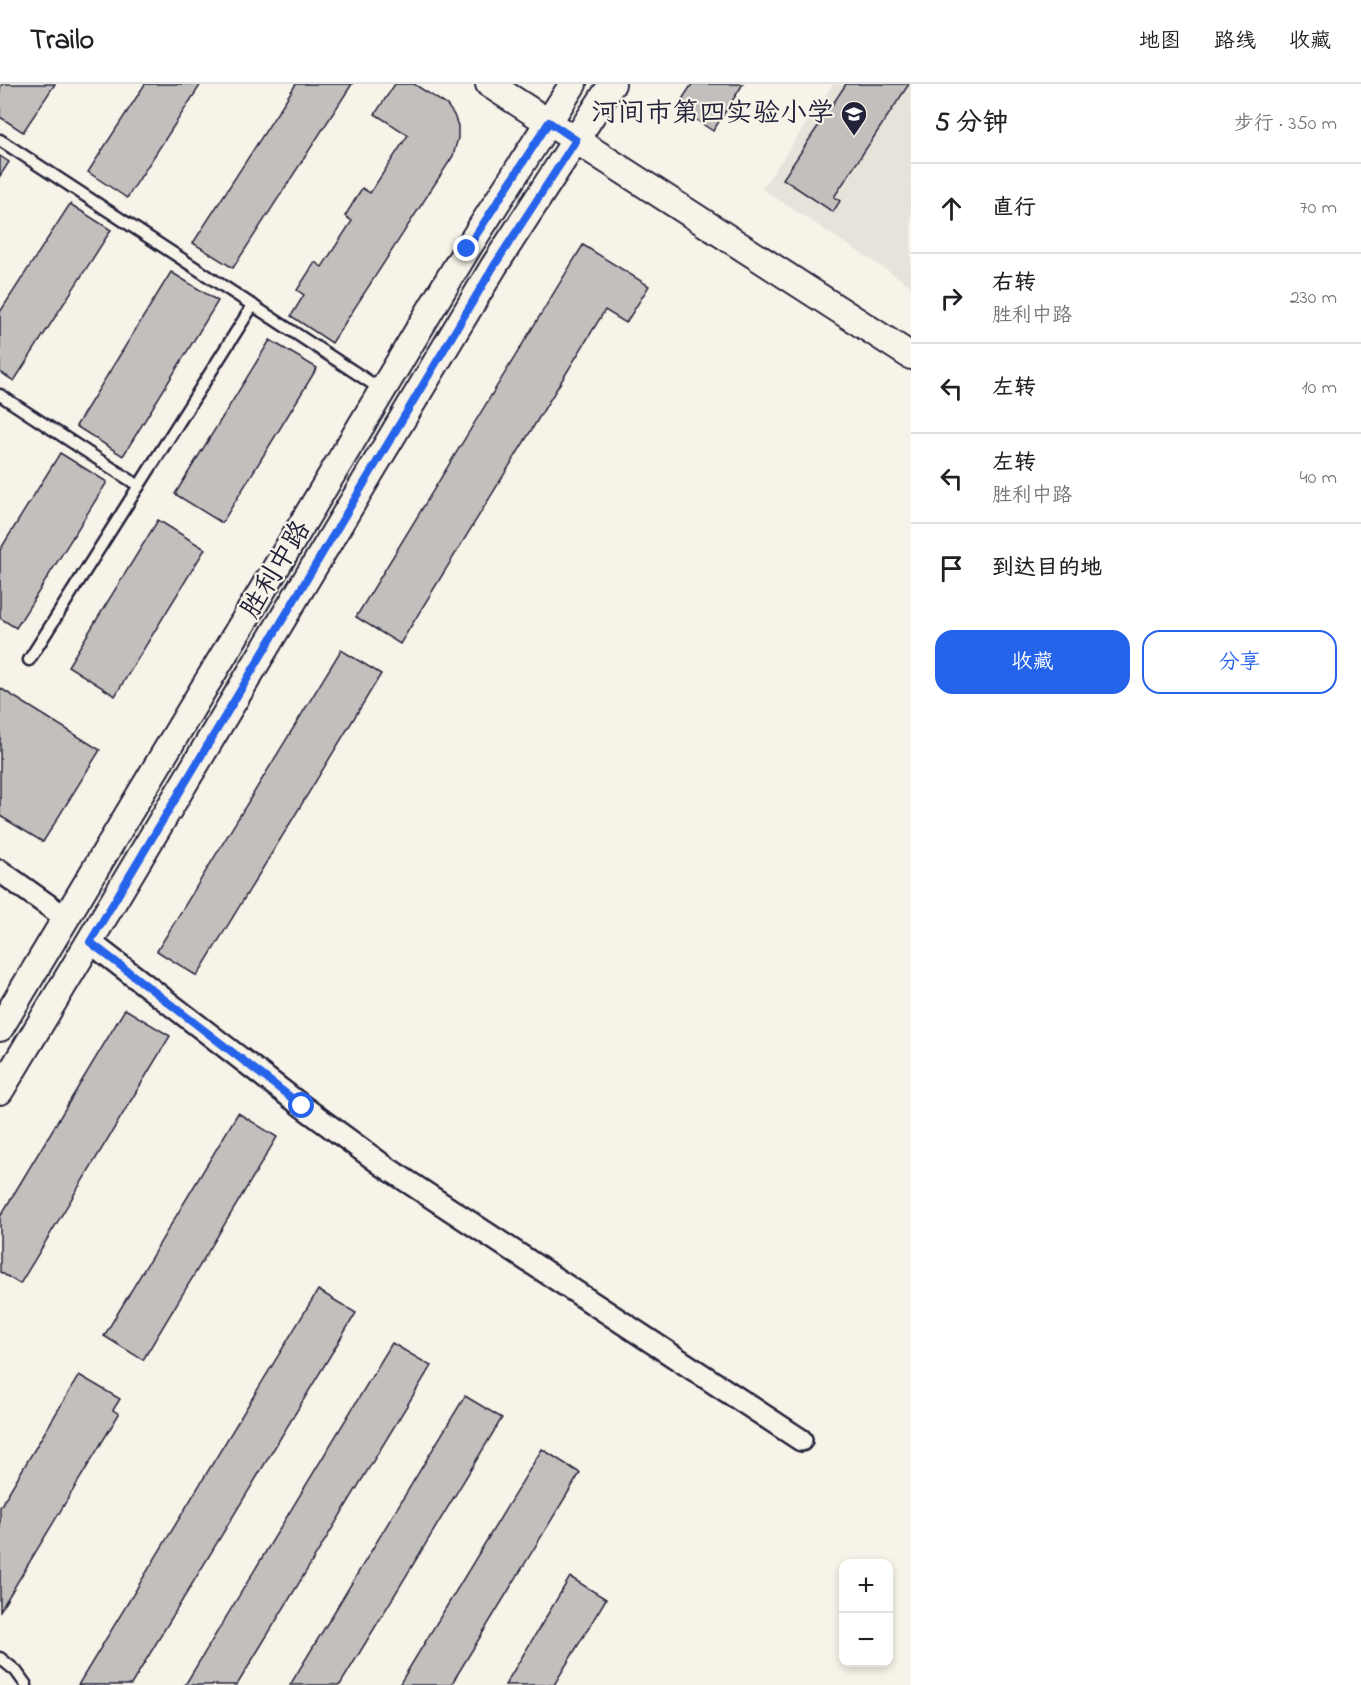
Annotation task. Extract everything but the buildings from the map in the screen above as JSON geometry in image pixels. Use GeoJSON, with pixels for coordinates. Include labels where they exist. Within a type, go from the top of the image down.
{"type":"FeatureCollection","features":[{"type":"Feature","properties":{"kind":"street"},"geometry":{"type":"LineString","coordinates":[[489,84],[911,356]]}},
{"type":"Feature","properties":{"kind":"street","name":"胜利中路"},"geometry":{"type":"LineString","coordinates":[[0,1028],[467,249],[573,84]]}},
{"type":"Feature","properties":{"kind":"street","name":"胜利中路"},"geometry":{"type":"LineString","coordinates":[[0,1091],[494,266],[612,84]]}},
{"type":"Feature","properties":{"kind":"street"},"geometry":{"type":"LineString","coordinates":[[0,871],[66,918]]}},
{"type":"Feature","properties":{"kind":"street"},"geometry":{"type":"LineString","coordinates":[[90,942],[384,1167],[801,1440]]}},
{"type":"Feature","properties":{"kind":"lane"},"geometry":{"type":"LineString","coordinates":[[0,140],[383,390]]}},
{"type":"Feature","properties":{"kind":"lane"},"geometry":{"type":"LineString","coordinates":[[29,660],[253,305]]}},
{"type":"Feature","properties":{"kind":"lane"},"geometry":{"type":"LineString","coordinates":[[0,395],[139,486]]}},
{"type":"Feature","properties":{"kind":"lane"},"geometry":{"type":"LineString","coordinates":[[0,1658],[16,1671],[26,1685]]}},
{"type":"Feature","properties":{"kind":"shaded area","name":"河间市第四实验小学"},"geometry":{"type":"Polygon","coordinates":[[[833,84],[911,84],[911,286],[762,189],[833,84]]]}},
{"type":"Feature","properties":{"kind":"place","name":"河间市第四实验小学"},"geometry":{"type":"Point","coordinates":[854,137]}},
{"type":"Feature","properties":{"kind":"route"},"geometry":{"type":"LineString","coordinates":[[302,1106],[90,942],[494,266],[576,140],[549,122],[467,249]]}}]}
